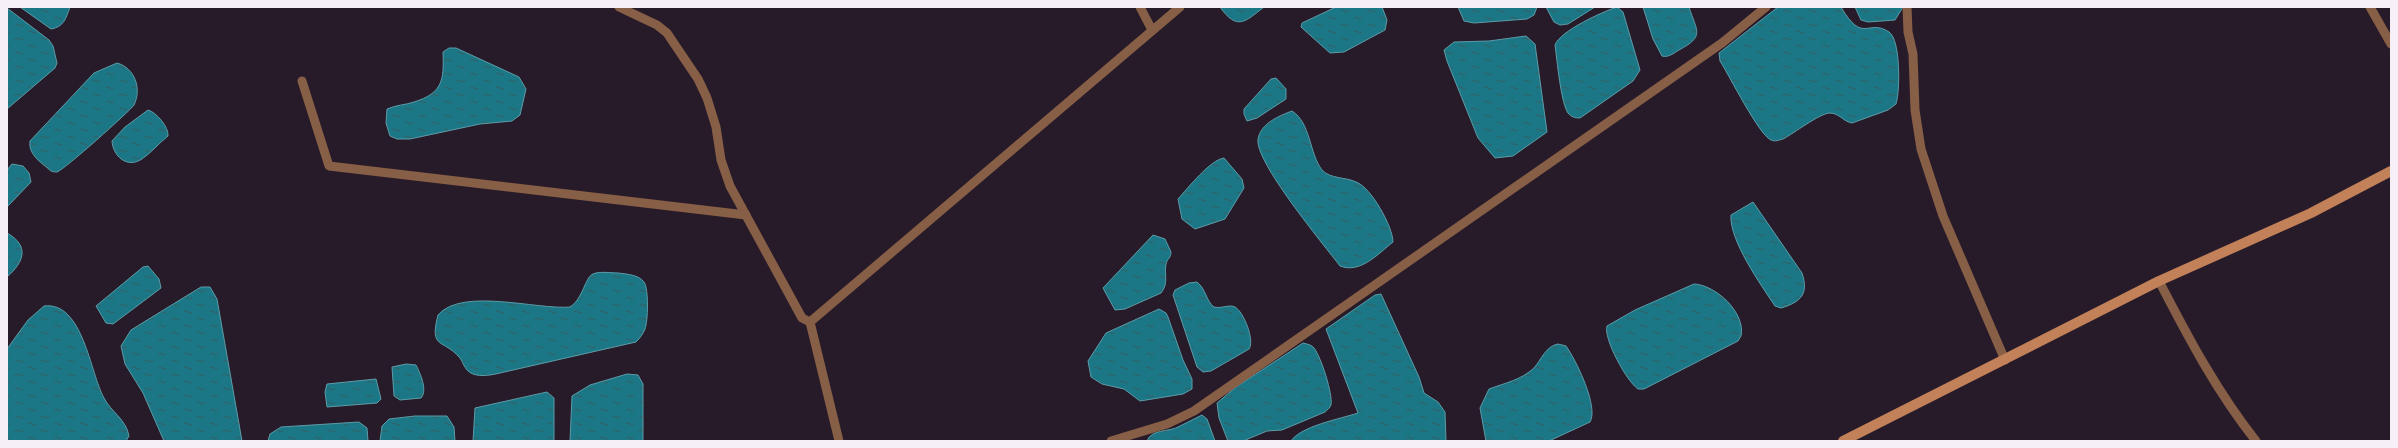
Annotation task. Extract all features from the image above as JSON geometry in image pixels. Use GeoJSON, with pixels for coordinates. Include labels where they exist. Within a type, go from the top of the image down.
{"type":"FeatureCollection","features":[{"type":"Feature","properties":{"kind":"street"},"geometry":{"type":"LineString","coordinates":[[619,7],[657,25],[666,33],[698,79],[707,98],[730,186],[802,318],[810,322],[839,441]]}},
{"type":"Feature","properties":{"kind":"street"},"geometry":{"type":"LineString","coordinates":[[1140,7],[1152,30]]}},
{"type":"Feature","properties":{"kind":"street"},"geometry":{"type":"LineString","coordinates":[[810,322],[1180,7]]}},
{"type":"Feature","properties":{"kind":"street"},"geometry":{"type":"LineString","coordinates":[[1111,441],[1167,424],[1194,411],[1722,43],[1766,7]]}},
{"type":"Feature","properties":{"kind":"street"},"geometry":{"type":"LineString","coordinates":[[1907,7],[1908,32],[1913,54],[1915,110],[1921,149],[1943,216],[2005,360]]}},
{"type":"Feature","properties":{"kind":"street"},"geometry":{"type":"LineString","coordinates":[[2370,7],[2391,44]]}},
{"type":"Feature","properties":{"kind":"street"},"geometry":{"type":"LineString","coordinates":[[302,81],[329,166],[746,215]]}},
{"type":"Feature","properties":{"kind":"street"},"geometry":{"type":"LineString","coordinates":[[1843,441],[2159,281],[2311,213],[2391,171]]}},
{"type":"Feature","properties":{"kind":"street"},"geometry":{"type":"LineString","coordinates":[[2159,281],[2194,349],[2237,417],[2256,441]]}},
{"type":"Feature","properties":{"kind":"water"},"geometry":{"type":"Polygon","coordinates":[[[20,7],[70,7],[62,24],[51,29],[20,7]]]}},
{"type":"Feature","properties":{"kind":"water"},"geometry":{"type":"Polygon","coordinates":[[[1220,7],[1264,7],[1252,17],[1241,22],[1236,22],[1226,15],[1220,7]]]}},
{"type":"Feature","properties":{"kind":"water"},"geometry":{"type":"Polygon","coordinates":[[[1336,7],[1382,7],[1387,20],[1385,30],[1344,52],[1330,53],[1301,27],[1302,23],[1336,7]]]}},
{"type":"Feature","properties":{"kind":"water"},"geometry":{"type":"Polygon","coordinates":[[[1458,7],[1537,7],[1534,15],[1527,19],[1474,23],[1464,21],[1458,7]]]}},
{"type":"Feature","properties":{"kind":"water"},"geometry":{"type":"Polygon","coordinates":[[[1546,7],[1595,7],[1568,24],[1560,25],[1554,22],[1546,7]]]}},
{"type":"Feature","properties":{"kind":"water"},"geometry":{"type":"Polygon","coordinates":[[[1617,7],[1623,12],[1640,70],[1633,81],[1580,118],[1573,117],[1568,113],[1563,100],[1555,45],[1558,40],[1573,28],[1617,7]]]}},
{"type":"Feature","properties":{"kind":"water"},"geometry":{"type":"Polygon","coordinates":[[[1643,7],[1689,7],[1696,28],[1696,37],[1693,41],[1673,54],[1662,56],[1653,39],[1643,7]]]}},
{"type":"Feature","properties":{"kind":"water"},"geometry":{"type":"Polygon","coordinates":[[[1778,7],[1841,7],[1855,25],[1860,28],[1882,28],[1889,32],[1893,37],[1898,55],[1899,78],[1896,104],[1888,110],[1852,123],[1836,114],[1826,114],[1813,120],[1783,139],[1772,141],[1759,128],[1720,61],[1719,53],[1778,7]]]}},
{"type":"Feature","properties":{"kind":"water"},"geometry":{"type":"Polygon","coordinates":[[[1855,7],[1903,7],[1895,20],[1868,22],[1861,20],[1855,7]]]}},
{"type":"Feature","properties":{"kind":"water"},"geometry":{"type":"Polygon","coordinates":[[[7,8],[49,40],[53,46],[57,63],[55,68],[7,109],[7,8]]]}},
{"type":"Feature","properties":{"kind":"water"},"geometry":{"type":"Polygon","coordinates":[[[1526,36],[1535,44],[1547,132],[1513,156],[1495,158],[1478,138],[1444,50],[1454,42],[1489,41],[1526,36]]]}},
{"type":"Feature","properties":{"kind":"water"},"geometry":{"type":"Polygon","coordinates":[[[449,48],[456,48],[519,77],[526,89],[520,115],[512,121],[480,124],[410,139],[397,139],[390,136],[386,123],[387,109],[424,98],[436,90],[442,78],[443,52],[449,48]]]}},
{"type":"Feature","properties":{"kind":"water"},"geometry":{"type":"Polygon","coordinates":[[[117,63],[128,69],[135,80],[137,92],[134,105],[71,162],[57,172],[51,171],[33,155],[30,141],[94,73],[117,63]]]}},
{"type":"Feature","properties":{"kind":"water"},"geometry":{"type":"Polygon","coordinates":[[[1276,78],[1286,89],[1286,99],[1257,118],[1247,121],[1244,114],[1244,109],[1271,79],[1276,78]]]}},
{"type":"Feature","properties":{"kind":"water"},"geometry":{"type":"Polygon","coordinates":[[[148,110],[161,120],[168,132],[168,136],[142,159],[131,163],[126,162],[115,152],[112,141],[125,127],[148,110]]]}},
{"type":"Feature","properties":{"kind":"water"},"geometry":{"type":"Polygon","coordinates":[[[1292,111],[1303,123],[1314,155],[1322,170],[1329,175],[1352,180],[1362,185],[1374,199],[1385,218],[1392,235],[1393,242],[1375,257],[1362,265],[1347,268],[1340,266],[1278,183],[1260,150],[1258,139],[1260,133],[1267,124],[1292,111]]]}},
{"type":"Feature","properties":{"kind":"water"},"geometry":{"type":"Polygon","coordinates":[[[1224,158],[1242,179],[1244,188],[1225,219],[1195,229],[1182,219],[1178,199],[1206,169],[1218,160],[1224,158]]]}},
{"type":"Feature","properties":{"kind":"water"},"geometry":{"type":"Polygon","coordinates":[[[12,164],[23,166],[29,173],[31,182],[7,207],[7,170],[12,164]]]}},
{"type":"Feature","properties":{"kind":"water"},"geometry":{"type":"Polygon","coordinates":[[[1753,202],[1802,273],[1804,280],[1804,292],[1798,300],[1788,306],[1781,308],[1775,306],[1754,275],[1735,237],[1731,215],[1753,202]]]}},
{"type":"Feature","properties":{"kind":"water"},"geometry":{"type":"Polygon","coordinates":[[[7,233],[19,243],[22,249],[22,254],[21,260],[7,277],[7,233]]]}},
{"type":"Feature","properties":{"kind":"water"},"geometry":{"type":"Polygon","coordinates":[[[1153,235],[1165,239],[1171,252],[1166,264],[1165,286],[1161,293],[1125,309],[1115,310],[1103,288],[1153,235]]]}},
{"type":"Feature","properties":{"kind":"water"},"geometry":{"type":"Polygon","coordinates":[[[148,266],[159,279],[161,288],[113,324],[106,323],[96,306],[143,267],[148,266]]]}},
{"type":"Feature","properties":{"kind":"water"},"geometry":{"type":"Polygon","coordinates":[[[602,272],[632,275],[639,278],[646,286],[648,305],[646,325],[636,342],[483,376],[473,374],[468,371],[460,358],[439,342],[435,334],[438,315],[449,307],[464,302],[482,301],[570,307],[578,299],[590,276],[602,272]]]}},
{"type":"Feature","properties":{"kind":"water"},"geometry":{"type":"Polygon","coordinates":[[[1197,282],[1202,288],[1209,302],[1214,307],[1233,306],[1238,310],[1245,320],[1251,340],[1249,349],[1211,371],[1203,372],[1197,367],[1173,295],[1175,290],[1189,283],[1197,282]]]}},
{"type":"Feature","properties":{"kind":"water"},"geometry":{"type":"Polygon","coordinates":[[[1694,284],[1711,289],[1728,302],[1739,318],[1741,336],[1738,341],[1644,389],[1638,389],[1633,385],[1622,369],[1612,349],[1607,332],[1607,326],[1635,310],[1694,284]]]}},
{"type":"Feature","properties":{"kind":"water"},"geometry":{"type":"Polygon","coordinates":[[[201,287],[210,287],[217,299],[242,441],[164,441],[143,393],[125,364],[121,346],[131,330],[201,287]]]}},
{"type":"Feature","properties":{"kind":"water"},"geometry":{"type":"Polygon","coordinates":[[[1381,294],[1419,377],[1424,393],[1438,402],[1445,412],[1446,441],[1291,441],[1303,431],[1312,427],[1358,413],[1326,329],[1375,295],[1381,294]]]}},
{"type":"Feature","properties":{"kind":"water"},"geometry":{"type":"Polygon","coordinates":[[[44,306],[57,307],[68,315],[76,326],[104,398],[125,425],[129,436],[126,441],[7,441],[7,349],[28,320],[44,306]]]}},
{"type":"Feature","properties":{"kind":"water"},"geometry":{"type":"Polygon","coordinates":[[[1159,309],[1166,313],[1168,317],[1183,360],[1192,379],[1192,389],[1183,394],[1140,401],[1124,389],[1102,384],[1091,377],[1088,361],[1106,333],[1159,309]]]}},
{"type":"Feature","properties":{"kind":"water"},"geometry":{"type":"Polygon","coordinates":[[[1303,343],[1313,347],[1320,359],[1330,393],[1330,407],[1325,412],[1282,430],[1267,431],[1243,441],[1228,441],[1219,418],[1217,403],[1236,387],[1303,343]]]}},
{"type":"Feature","properties":{"kind":"water"},"geometry":{"type":"Polygon","coordinates":[[[1558,344],[1566,346],[1585,384],[1591,406],[1592,415],[1590,422],[1549,441],[1486,441],[1480,408],[1489,389],[1524,376],[1534,368],[1550,347],[1558,344]]]}},
{"type":"Feature","properties":{"kind":"water"},"geometry":{"type":"Polygon","coordinates":[[[406,364],[416,365],[424,386],[423,395],[421,398],[400,400],[394,396],[392,367],[406,364]]]}},
{"type":"Feature","properties":{"kind":"water"},"geometry":{"type":"Polygon","coordinates":[[[627,374],[638,375],[643,384],[643,441],[570,441],[572,396],[590,385],[627,374]]]}},
{"type":"Feature","properties":{"kind":"water"},"geometry":{"type":"Polygon","coordinates":[[[376,379],[381,399],[377,403],[327,407],[325,392],[327,384],[376,379]]]}},
{"type":"Feature","properties":{"kind":"water"},"geometry":{"type":"Polygon","coordinates":[[[547,392],[554,398],[554,441],[473,441],[475,408],[547,392]]]}},
{"type":"Feature","properties":{"kind":"water"},"geometry":{"type":"Polygon","coordinates":[[[1202,415],[1207,419],[1215,441],[1147,441],[1152,434],[1174,429],[1202,415]]]}},
{"type":"Feature","properties":{"kind":"water"},"geometry":{"type":"Polygon","coordinates":[[[415,416],[447,416],[454,427],[455,441],[380,441],[382,426],[389,419],[415,416]]]}},
{"type":"Feature","properties":{"kind":"water"},"geometry":{"type":"Polygon","coordinates":[[[359,422],[367,428],[368,441],[268,441],[270,434],[281,427],[359,422]]]}}]}
